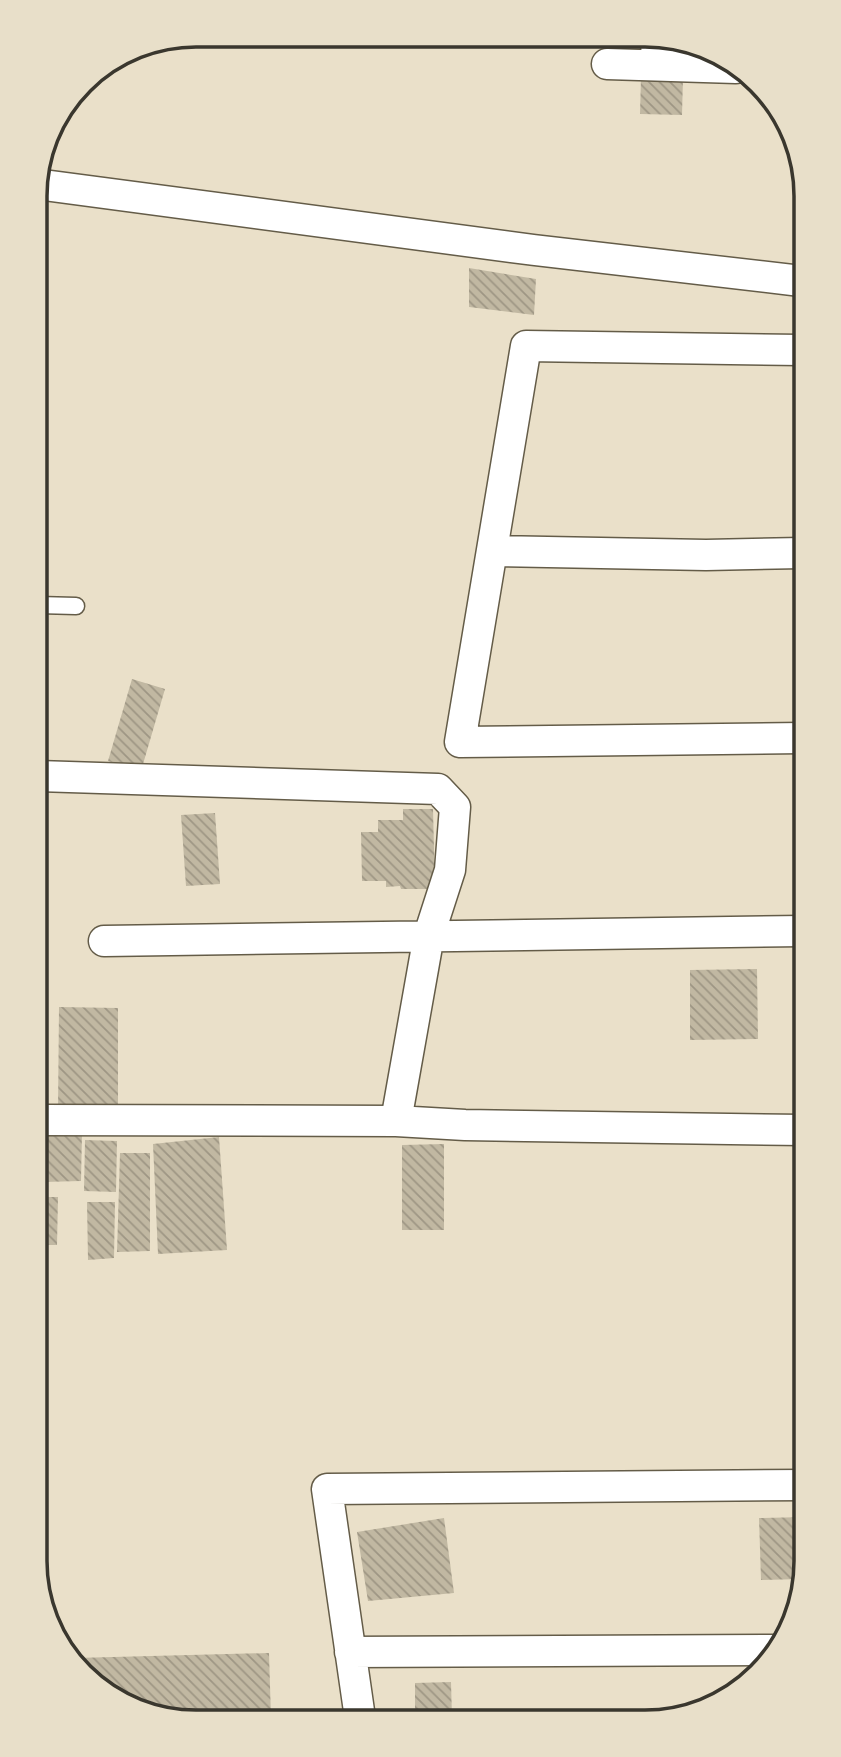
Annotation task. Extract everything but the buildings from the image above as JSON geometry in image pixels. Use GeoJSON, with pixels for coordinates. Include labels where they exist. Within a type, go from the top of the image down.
{"type":"FeatureCollection","features":[{"type":"Feature","properties":{"kind":"street"},"geometry":{"type":"LineString","coordinates":[[607,64],[656,52],[709,63]]}},
{"type":"Feature","properties":{"kind":"street"},"geometry":{"type":"LineString","coordinates":[[48,186],[534,250],[794,280]]}},
{"type":"Feature","properties":{"kind":"street"},"geometry":{"type":"LineString","coordinates":[[794,350],[526,346],[460,741],[794,738]]}},
{"type":"Feature","properties":{"kind":"street"},"geometry":{"type":"LineString","coordinates":[[492,551],[706,555],[794,553]]}},
{"type":"Feature","properties":{"kind":"street"},"geometry":{"type":"LineString","coordinates":[[48,776],[438,789],[455,807],[450,870],[429,935],[396,1121]]}},
{"type":"Feature","properties":{"kind":"street"},"geometry":{"type":"LineString","coordinates":[[104,941],[793,931]]}},
{"type":"Feature","properties":{"kind":"street"},"geometry":{"type":"LineString","coordinates":[[47,1121],[396,1121],[465,1125],[793,1130]]}},
{"type":"Feature","properties":{"kind":"street"},"geometry":{"type":"LineString","coordinates":[[359,1710],[327,1489],[793,1485]]}},
{"type":"Feature","properties":{"kind":"street"},"geometry":{"type":"LineString","coordinates":[[350,1652],[764,1650]]}},
{"type":"Feature","properties":{"kind":"lane"},"geometry":{"type":"LineString","coordinates":[[48,606],[76,607]]}}]}
